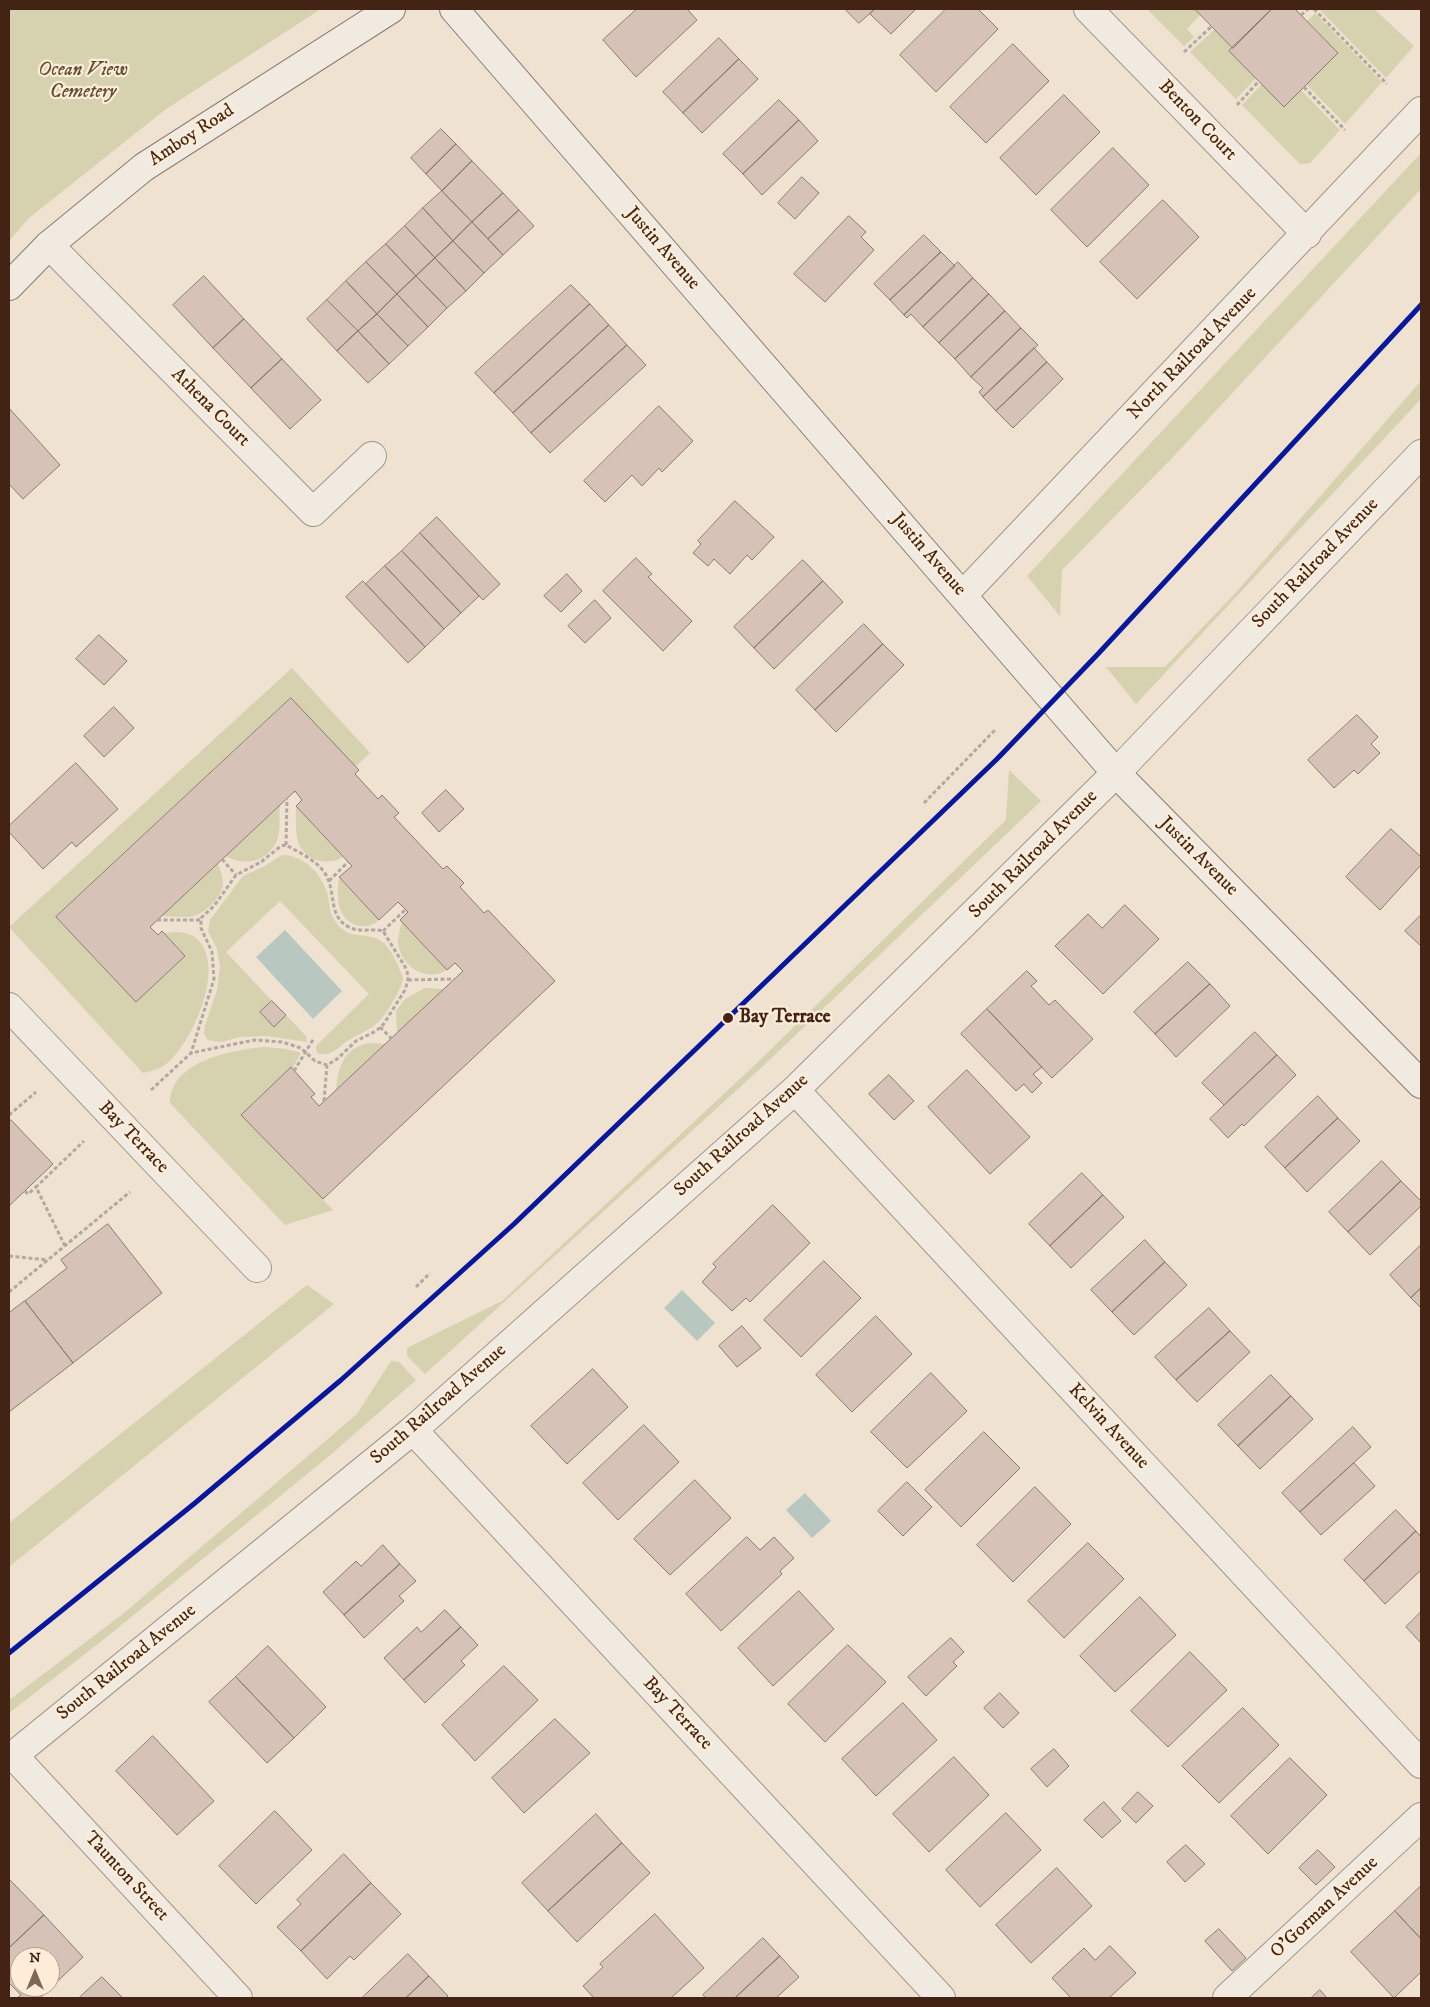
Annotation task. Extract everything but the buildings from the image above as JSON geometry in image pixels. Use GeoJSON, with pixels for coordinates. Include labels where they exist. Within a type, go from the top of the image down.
{"type":"FeatureCollection","features":[{"type":"Feature","properties":{"kind":"street","name":"Amboy Road"},"geometry":{"type":"LineString","coordinates":[[9,286],[49,245],[144,167],[391,9]]}},
{"type":"Feature","properties":{"kind":"street","name":"Justin Avenue"},"geometry":{"type":"LineString","coordinates":[[454,9],[1116,773],[1421,1084]]}},
{"type":"Feature","properties":{"kind":"street","name":"Benton Court"},"geometry":{"type":"LineString","coordinates":[[1088,9],[1307,234]]}},
{"type":"Feature","properties":{"kind":"street","name":"North Railroad Avenue"},"geometry":{"type":"LineString","coordinates":[[963,595],[1307,234],[1421,111]]}},
{"type":"Feature","properties":{"kind":"street","name":"Athena Court"},"geometry":{"type":"LineString","coordinates":[[49,245],[313,512],[372,456]]}},
{"type":"Feature","properties":{"kind":"street","name":"South Railroad Avenue"},"geometry":{"type":"LineString","coordinates":[[11,1757],[413,1430],[795,1090],[1116,773],[1421,454]]}},
{"type":"Feature","properties":{"kind":"street","name":"Bay Terrace"},"geometry":{"type":"LineString","coordinates":[[9,1007],[257,1268]]}},
{"type":"Feature","properties":{"kind":"street","name":"Kelvin Avenue"},"geometry":{"type":"LineString","coordinates":[[795,1090],[1421,1764]]}},
{"type":"Feature","properties":{"kind":"street","name":"Bay Terrace"},"geometry":{"type":"LineString","coordinates":[[413,1430],[941,1998]]}},
{"type":"Feature","properties":{"kind":"street","name":"Taunton Street"},"geometry":{"type":"LineString","coordinates":[[11,1757],[238,1998]]}},
{"type":"Feature","properties":{"kind":"street","name":"O'Gorman Avenue"},"geometry":{"type":"LineString","coordinates":[[1227,1998],[1417,1823],[1421,1817]]}},
{"type":"Feature","properties":{"kind":"path"},"geometry":{"type":"LineString","coordinates":[[1301,15],[1308,9]]}},
{"type":"Feature","properties":{"kind":"path"},"geometry":{"type":"LineString","coordinates":[[1314,9],[1387,84]]}},
{"type":"Feature","properties":{"kind":"path"},"geometry":{"type":"LineString","coordinates":[[1184,52],[1212,26]]}},
{"type":"Feature","properties":{"kind":"path"},"geometry":{"type":"LineString","coordinates":[[1236,105],[1259,81]]}},
{"type":"Feature","properties":{"kind":"path"},"geometry":{"type":"LineString","coordinates":[[1304,87],[1345,130]]}},
{"type":"Feature","properties":{"kind":"path"},"geometry":{"type":"LineString","coordinates":[[924,803],[995,730]]}},
{"type":"Feature","properties":{"kind":"path"},"geometry":{"type":"LineString","coordinates":[[286,845],[287,799]]}},
{"type":"Feature","properties":{"kind":"path"},"geometry":{"type":"LineString","coordinates":[[191,1054],[214,979],[212,952],[202,928],[201,920],[204,914],[214,906],[236,875],[261,862],[281,846],[286,845],[317,864],[329,881],[334,908],[344,924],[355,929],[383,931],[405,910]]}},
{"type":"Feature","properties":{"kind":"path"},"geometry":{"type":"LineString","coordinates":[[222,859],[236,875]]}},
{"type":"Feature","properties":{"kind":"path"},"geometry":{"type":"LineString","coordinates":[[329,881],[348,862]]}},
{"type":"Feature","properties":{"kind":"path"},"geometry":{"type":"LineString","coordinates":[[157,920],[201,920]]}},
{"type":"Feature","properties":{"kind":"path"},"geometry":{"type":"LineString","coordinates":[[151,1090],[191,1054],[254,1040],[282,1042],[306,1050],[315,1061],[321,1064],[327,1065],[337,1059],[356,1041],[380,1027],[405,990],[408,980],[405,964],[383,931]]}},
{"type":"Feature","properties":{"kind":"path"},"geometry":{"type":"LineString","coordinates":[[408,980],[454,979]]}},
{"type":"Feature","properties":{"kind":"path"},"geometry":{"type":"LineString","coordinates":[[380,1027],[391,1038]]}},
{"type":"Feature","properties":{"kind":"path"},"geometry":{"type":"LineString","coordinates":[[294,1070],[314,1038]]}},
{"type":"Feature","properties":{"kind":"path"},"geometry":{"type":"LineString","coordinates":[[324,1101],[327,1065]]}},
{"type":"Feature","properties":{"kind":"path"},"geometry":{"type":"LineString","coordinates":[[9,1115],[36,1092]]}},
{"type":"Feature","properties":{"kind":"path"},"geometry":{"type":"LineString","coordinates":[[25,1191],[28,1194],[84,1142]]}},
{"type":"Feature","properties":{"kind":"path"},"geometry":{"type":"LineString","coordinates":[[36,1187],[65,1246]]}},
{"type":"Feature","properties":{"kind":"path"},"geometry":{"type":"LineString","coordinates":[[9,1290],[130,1192]]}},
{"type":"Feature","properties":{"kind":"path"},"geometry":{"type":"LineString","coordinates":[[9,1256],[48,1260]]}},
{"type":"Feature","properties":{"kind":"path"},"geometry":{"type":"LineString","coordinates":[[416,1286],[430,1273]]}},
{"type":"Feature","properties":{"kind":"green space","name":"Ocean View Cemetery"},"geometry":{"type":"Polygon","coordinates":[[[9,9],[321,9],[166,109],[29,218],[9,241],[9,9]]]}},
{"type":"Feature","properties":{"kind":"green space"},"geometry":{"type":"Polygon","coordinates":[[[1147,9],[1195,9],[1200,15],[1187,29],[1194,37],[1184,46],[1147,9]]]}},
{"type":"Feature","properties":{"kind":"green space"},"geometry":{"type":"Polygon","coordinates":[[[1319,9],[1374,9],[1414,46],[1386,78],[1319,9]]]}},
{"type":"Feature","properties":{"kind":"green space"},"geometry":{"type":"Polygon","coordinates":[[[1315,13],[1382,82],[1345,124],[1306,84],[1338,53],[1307,21],[1315,13]]]}},
{"type":"Feature","properties":{"kind":"green space"},"geometry":{"type":"Polygon","coordinates":[[[1215,29],[1233,48],[1229,51],[1256,78],[1236,99],[1190,52],[1215,29]]]}},
{"type":"Feature","properties":{"kind":"green space"},"geometry":{"type":"Polygon","coordinates":[[[1262,84],[1301,90],[1340,130],[1310,163],[1300,164],[1242,105],[1262,84]]]}},
{"type":"Feature","properties":{"kind":"green space"},"geometry":{"type":"Polygon","coordinates":[[[1421,153],[1421,189],[1173,457],[1062,570],[1060,616],[1027,576],[1421,153]]]}},
{"type":"Feature","properties":{"kind":"green space"},"geometry":{"type":"Polygon","coordinates":[[[1421,381],[1421,399],[1136,704],[1106,667],[1165,667],[1239,589],[1421,381]]]}},
{"type":"Feature","properties":{"kind":"green space"},"geometry":{"type":"Polygon","coordinates":[[[292,668],[370,753],[355,767],[290,698],[56,917],[136,1002],[185,956],[164,933],[177,932],[193,936],[205,951],[208,967],[207,985],[202,1005],[186,1041],[165,1065],[143,1073],[9,927],[292,668]]]}},
{"type":"Feature","properties":{"kind":"green space"},"geometry":{"type":"Polygon","coordinates":[[[1009,770],[1041,801],[761,1068],[425,1374],[407,1356],[407,1348],[502,1301],[758,1062],[1006,820],[1009,770]]]}},
{"type":"Feature","properties":{"kind":"green space"},"geometry":{"type":"Polygon","coordinates":[[[280,805],[279,833],[272,849],[266,855],[258,859],[242,862],[226,856],[280,805]]]}},
{"type":"Feature","properties":{"kind":"green space"},"geometry":{"type":"Polygon","coordinates":[[[296,806],[343,857],[337,860],[323,861],[310,857],[305,853],[297,837],[296,806]]]}},
{"type":"Feature","properties":{"kind":"green space"},"geometry":{"type":"Polygon","coordinates":[[[282,855],[297,858],[310,866],[324,885],[330,910],[335,921],[346,932],[373,937],[383,943],[394,957],[403,978],[396,996],[379,1022],[347,1041],[334,1052],[326,1054],[317,1053],[316,1046],[369,994],[280,901],[226,952],[272,1001],[260,1012],[274,1026],[286,1015],[306,1036],[307,1042],[267,1036],[240,1037],[221,1042],[208,1040],[204,1034],[217,990],[220,967],[217,949],[208,931],[210,920],[243,876],[263,867],[282,855]]]}},
{"type":"Feature","properties":{"kind":"green space"},"geometry":{"type":"Polygon","coordinates":[[[218,864],[223,883],[222,888],[220,894],[208,908],[193,916],[161,916],[218,864]]]}},
{"type":"Feature","properties":{"kind":"green space"},"geometry":{"type":"Polygon","coordinates":[[[339,878],[379,920],[371,925],[364,926],[353,924],[347,920],[338,901],[339,878]]]}},
{"type":"Feature","properties":{"kind":"green space"},"geometry":{"type":"Polygon","coordinates":[[[402,922],[447,970],[439,974],[423,973],[409,965],[400,951],[398,942],[402,922]]]}},
{"type":"Feature","properties":{"kind":"green space"},"geometry":{"type":"Polygon","coordinates":[[[425,988],[444,989],[397,1033],[396,1011],[405,999],[425,988]]]}},
{"type":"Feature","properties":{"kind":"green space"},"geometry":{"type":"Polygon","coordinates":[[[370,1043],[385,1044],[336,1090],[338,1074],[344,1059],[354,1049],[370,1043]]]}},
{"type":"Feature","properties":{"kind":"green space"},"geometry":{"type":"Polygon","coordinates":[[[264,1047],[287,1049],[301,1053],[292,1069],[290,1068],[241,1115],[333,1210],[285,1225],[170,1103],[173,1089],[180,1077],[191,1068],[205,1060],[220,1055],[264,1047]]]}},
{"type":"Feature","properties":{"kind":"green space"},"geometry":{"type":"Polygon","coordinates":[[[307,1285],[334,1304],[9,1567],[9,1523],[307,1285]]]}},
{"type":"Feature","properties":{"kind":"green space"},"geometry":{"type":"Polygon","coordinates":[[[391,1361],[399,1362],[416,1380],[328,1457],[103,1640],[9,1713],[9,1700],[124,1613],[357,1414],[391,1361]]]}},
{"type":"Feature","properties":{"kind":"shaded area"},"geometry":{"type":"Polygon","coordinates":[[[285,930],[342,991],[313,1019],[256,957],[285,930]]]}},
{"type":"Feature","properties":{"kind":"shaded area"},"geometry":{"type":"Polygon","coordinates":[[[682,1290],[715,1323],[697,1341],[664,1308],[682,1290]]]}},
{"type":"Feature","properties":{"kind":"shaded area"},"geometry":{"type":"Polygon","coordinates":[[[805,1493],[831,1521],[812,1538],[786,1510],[805,1493]]]}},
{"type":"Feature","properties":{"kind":"transit line"},"geometry":{"type":"LineString","coordinates":[[9,1653],[195,1503],[341,1380],[514,1224],[997,759],[1097,655],[1421,305]]}},
{"type":"Feature","properties":{"kind":"place","name":"Bay Terrace"},"geometry":{"type":"Point","coordinates":[728,1018]}}]}
